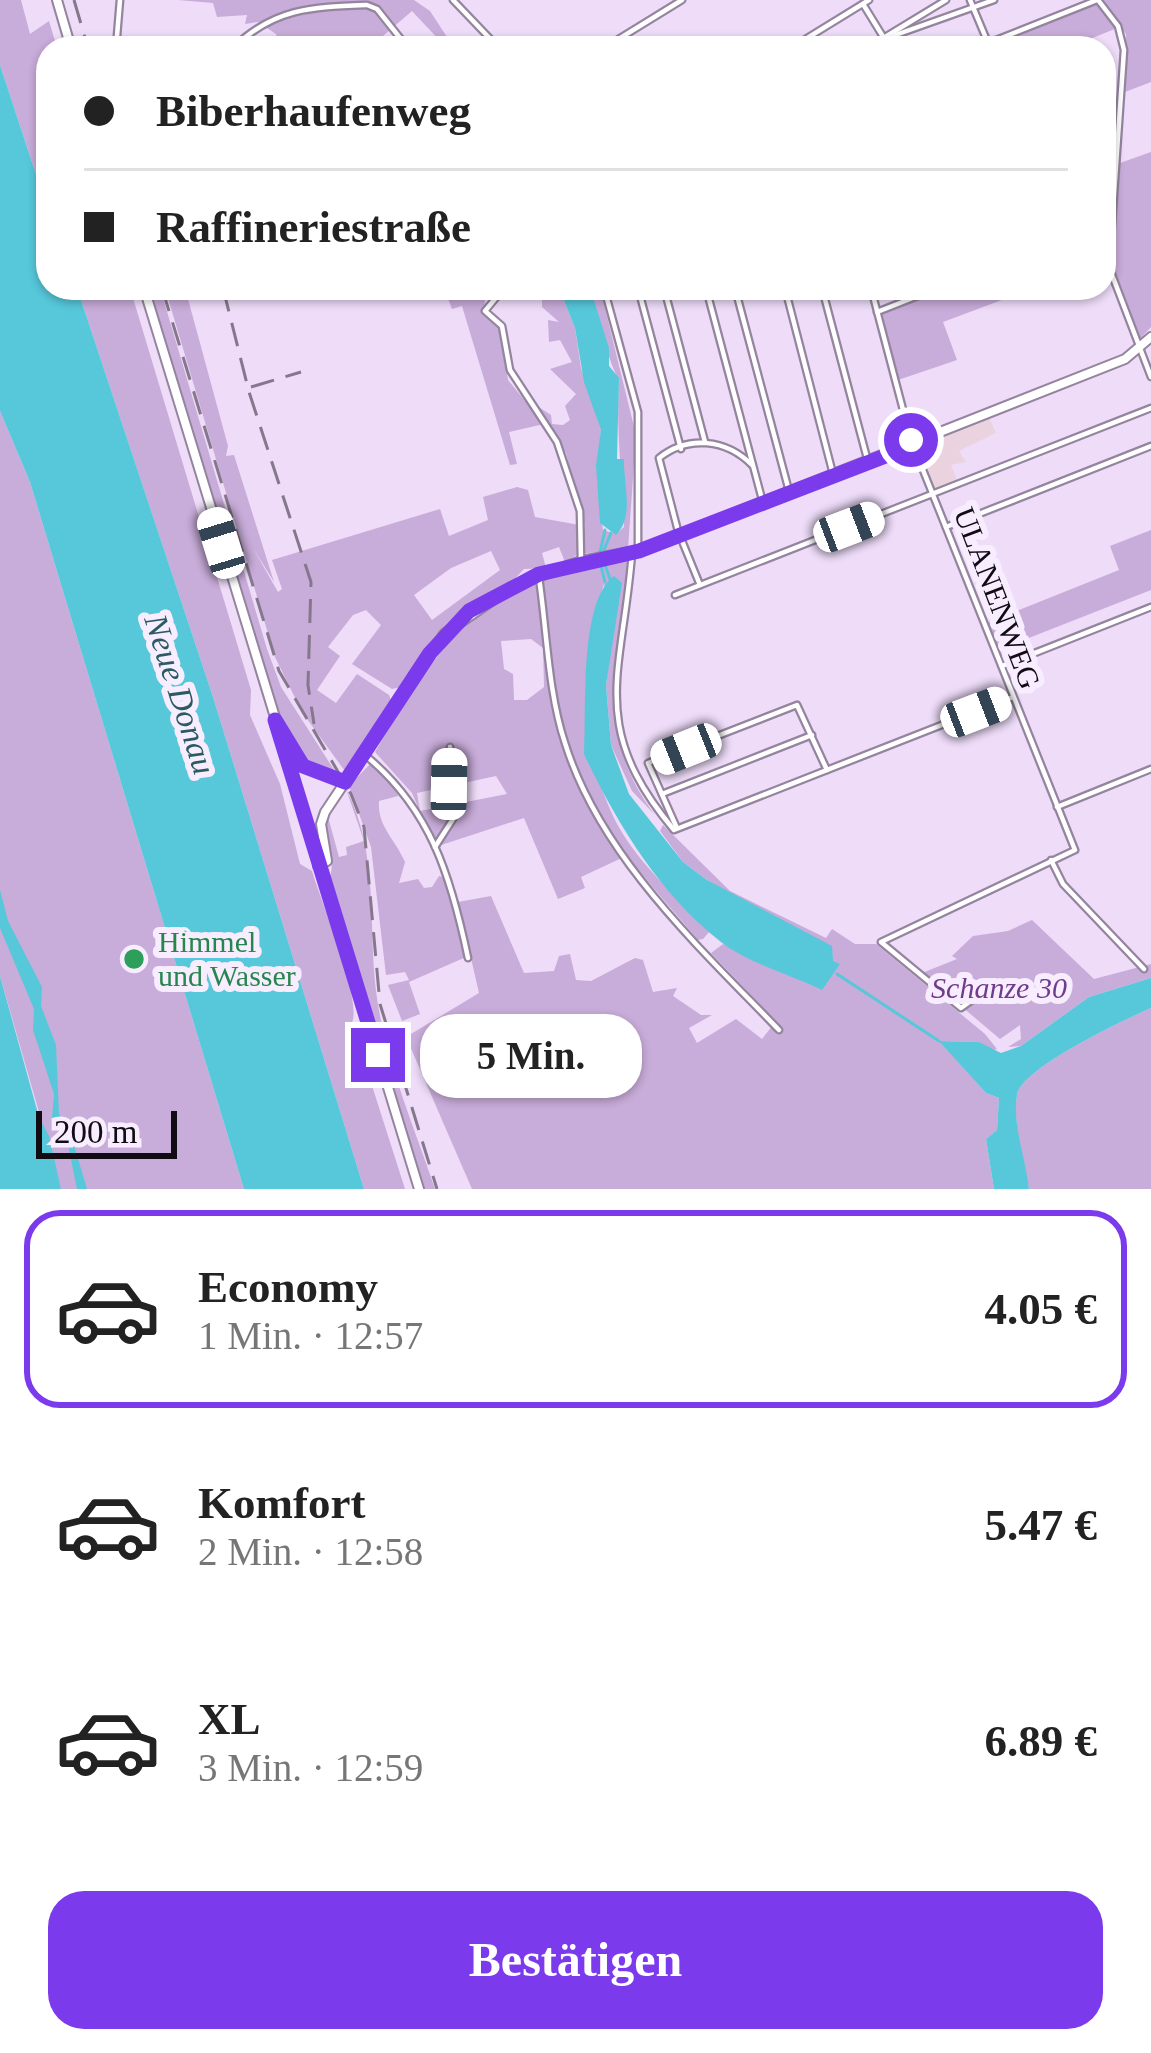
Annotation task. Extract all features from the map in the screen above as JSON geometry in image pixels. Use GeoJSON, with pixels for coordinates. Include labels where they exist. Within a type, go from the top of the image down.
{"type":"FeatureCollection","features":[{"type":"Feature","properties":{"kind":"main road"},"geometry":{"type":"LineString","coordinates":[[57,0],[68,36]]}},
{"type":"Feature","properties":{"kind":"main road"},"geometry":{"type":"LineString","coordinates":[[148,300],[419,1189]]}},
{"type":"Feature","properties":{"kind":"main road"},"geometry":{"type":"LineString","coordinates":[[318,866],[327,861],[321,820],[456,621],[539,574],[635,552],[763,504],[1137,351],[1151,337]]}},
{"type":"Feature","properties":{"kind":"main road"},"geometry":{"type":"LineString","coordinates":[[275,720],[303,766],[345,782]]}},
{"type":"Feature","properties":{"kind":"street"},"geometry":{"type":"LineString","coordinates":[[117,36],[120,0]]}},
{"type":"Feature","properties":{"kind":"street"},"geometry":{"type":"LineString","coordinates":[[453,0],[488,36]]}},
{"type":"Feature","properties":{"kind":"street"},"geometry":{"type":"LineString","coordinates":[[624,36],[682,0]]}},
{"type":"Feature","properties":{"kind":"street"},"geometry":{"type":"LineString","coordinates":[[890,36],[946,0]]}},
{"type":"Feature","properties":{"kind":"street"},"geometry":{"type":"LineString","coordinates":[[892,36],[994,0]]}},
{"type":"Feature","properties":{"kind":"street"},"geometry":{"type":"LineString","coordinates":[[1006,36],[1098,0],[1118,26],[1124,50],[1116,181]]}},
{"type":"Feature","properties":{"kind":"street"},"geometry":{"type":"LineString","coordinates":[[811,36],[866,2],[886,36]]}},
{"type":"Feature","properties":{"kind":"street"},"geometry":{"type":"LineString","coordinates":[[972,4],[985,36]]}},
{"type":"Feature","properties":{"kind":"street"},"geometry":{"type":"LineString","coordinates":[[246,36],[292,9],[367,5],[377,9],[398,36]]}},
{"type":"Feature","properties":{"kind":"street"},"geometry":{"type":"LineString","coordinates":[[1116,293],[1151,377]]}},
{"type":"Feature","properties":{"kind":"street"},"geometry":{"type":"LineString","coordinates":[[494,300],[485,311],[502,326],[510,370],[557,442],[580,512],[581,561]]}},
{"type":"Feature","properties":{"kind":"street"},"geometry":{"type":"LineString","coordinates":[[607,300],[638,412],[635,552],[613,686],[617,721],[629,768],[675,829]]}},
{"type":"Feature","properties":{"kind":"street"},"geometry":{"type":"LineString","coordinates":[[641,300],[681,449]]}},
{"type":"Feature","properties":{"kind":"street"},"geometry":{"type":"LineString","coordinates":[[667,300],[705,442]]}},
{"type":"Feature","properties":{"kind":"street"},"geometry":{"type":"LineString","coordinates":[[709,300],[763,504]]}},
{"type":"Feature","properties":{"kind":"street"},"geometry":{"type":"LineString","coordinates":[[739,300],[789,492]]}},
{"type":"Feature","properties":{"kind":"street"},"geometry":{"type":"LineString","coordinates":[[787,300],[833,475]]}},
{"type":"Feature","properties":{"kind":"street"},"geometry":{"type":"LineString","coordinates":[[825,300],[868,462]]}},
{"type":"Feature","properties":{"kind":"street","name":"ULANENWEG"},"geometry":{"type":"LineString","coordinates":[[875,300],[914,445],[1075,850],[1051,860]]}},
{"type":"Feature","properties":{"kind":"street"},"geometry":{"type":"LineString","coordinates":[[878,311],[907,300]]}},
{"type":"Feature","properties":{"kind":"street"},"geometry":{"type":"LineString","coordinates":[[675,595],[1151,408]]}},
{"type":"Feature","properties":{"kind":"street"},"geometry":{"type":"LineString","coordinates":[[700,586],[659,458],[705,442],[731,447],[752,465]]}},
{"type":"Feature","properties":{"kind":"street"},"geometry":{"type":"LineString","coordinates":[[946,527],[1151,446]]}},
{"type":"Feature","properties":{"kind":"street"},"geometry":{"type":"LineString","coordinates":[[539,574],[565,745],[594,807],[645,884],[779,1030]]}},
{"type":"Feature","properties":{"kind":"street"},"geometry":{"type":"LineString","coordinates":[[1001,666],[1151,607]]}},
{"type":"Feature","properties":{"kind":"street"},"geometry":{"type":"LineString","coordinates":[[675,829],[1013,697]]}},
{"type":"Feature","properties":{"kind":"street"},"geometry":{"type":"LineString","coordinates":[[675,829],[649,764],[797,704],[826,770]]}},
{"type":"Feature","properties":{"kind":"street"},"geometry":{"type":"LineString","coordinates":[[662,794],[812,735]]}},
{"type":"Feature","properties":{"kind":"street"},"geometry":{"type":"LineString","coordinates":[[435,847],[453,819],[450,747]]}},
{"type":"Feature","properties":{"kind":"street"},"geometry":{"type":"LineString","coordinates":[[364,754],[409,795],[435,847],[468,958]]}},
{"type":"Feature","properties":{"kind":"street"},"geometry":{"type":"LineString","coordinates":[[1058,807],[1151,769]]}},
{"type":"Feature","properties":{"kind":"street"},"geometry":{"type":"LineString","coordinates":[[1029,984],[992,985],[961,1008],[881,942],[1051,860],[1063,884],[1144,969]]}},
{"type":"Feature","properties":{"kind":"shaded area"},"geometry":{"type":"Polygon","coordinates":[[[985,409],[996,433],[959,451],[966,462],[951,465],[957,480],[934,489],[922,448],[939,441],[935,430],[985,409]]]}},
{"type":"Feature","properties":{"kind":"green space"},"geometry":{"type":"Polygon","coordinates":[[[0,0],[21,0],[30,34],[49,21],[53,36],[36,36],[36,174],[0,65],[0,0]]]}},
{"type":"Feature","properties":{"kind":"green space"},"geometry":{"type":"Polygon","coordinates":[[[178,0],[414,0],[430,11],[446,36],[435,36],[412,11],[383,36],[277,36],[258,22],[245,24],[247,15],[217,17],[213,3],[178,0]]]}},
{"type":"Feature","properties":{"kind":"green space"},"geometry":{"type":"Polygon","coordinates":[[[1102,0],[1151,0],[1151,82],[1125,92],[1126,34],[1102,0]]]}},
{"type":"Feature","properties":{"kind":"green space"},"geometry":{"type":"Polygon","coordinates":[[[1097,3],[1117,28],[1097,36],[1012,36],[1097,3]]]}},
{"type":"Feature","properties":{"kind":"green space"},"geometry":{"type":"Polygon","coordinates":[[[1151,152],[1151,327],[1138,341],[1116,285],[1120,163],[1151,152]]]}},
{"type":"Feature","properties":{"kind":"green space"},"geometry":{"type":"Polygon","coordinates":[[[81,300],[134,300],[251,690],[250,715],[280,784],[300,864],[312,871],[340,950],[354,1010],[352,1023],[405,1189],[364,1189],[213,697],[81,300]]]}},
{"type":"Feature","properties":{"kind":"green space"},"geometry":{"type":"Polygon","coordinates":[[[153,300],[164,300],[281,687],[336,773],[301,760],[276,711],[153,300]]]}},
{"type":"Feature","properties":{"kind":"green space"},"geometry":{"type":"Polygon","coordinates":[[[169,300],[188,300],[228,446],[226,456],[234,455],[274,582],[253,548],[278,592],[282,589],[272,560],[440,509],[449,536],[488,520],[483,497],[517,487],[528,490],[535,517],[585,526],[566,453],[537,406],[551,415],[552,424],[563,425],[570,420],[565,406],[576,394],[550,369],[572,362],[560,340],[549,342],[548,320],[559,322],[542,307],[542,300],[564,300],[575,328],[581,368],[601,430],[597,478],[603,530],[616,534],[624,527],[619,379],[592,300],[603,300],[636,435],[628,549],[578,554],[565,562],[559,547],[542,553],[546,568],[524,569],[509,585],[455,617],[401,687],[392,689],[352,664],[381,625],[366,610],[353,615],[328,647],[340,656],[317,690],[336,703],[357,674],[389,695],[392,703],[347,774],[302,712],[275,657],[169,300]],[[491,551],[451,568],[414,595],[432,620],[500,570],[491,551]]]}},
{"type":"Feature","properties":{"kind":"green space"},"geometry":{"type":"Polygon","coordinates":[[[449,300],[485,300],[484,314],[502,330],[508,380],[544,424],[509,432],[517,464],[510,465],[462,306],[452,309],[449,300]]]}},
{"type":"Feature","properties":{"kind":"green space"},"geometry":{"type":"Polygon","coordinates":[[[912,300],[1002,300],[943,322],[957,360],[898,380],[882,312],[912,300]]]}},
{"type":"Feature","properties":{"kind":"green space"},"geometry":{"type":"Polygon","coordinates":[[[0,411],[30,482],[244,1189],[61,1189],[0,976],[0,411]]]}},
{"type":"Feature","properties":{"kind":"green space"},"geometry":{"type":"Polygon","coordinates":[[[1151,530],[1151,590],[998,650],[987,623],[1119,570],[1110,546],[1151,530]]]}},
{"type":"Feature","properties":{"kind":"green space"},"geometry":{"type":"Polygon","coordinates":[[[628,560],[616,721],[634,782],[655,815],[632,791],[611,745],[606,685],[613,629],[604,584],[587,672],[594,761],[623,834],[710,931],[703,939],[698,940],[626,856],[581,877],[585,888],[558,899],[524,818],[435,847],[412,793],[375,752],[424,674],[473,619],[502,599],[577,570],[628,560]],[[531,639],[501,641],[504,669],[513,674],[514,700],[527,700],[544,687],[543,648],[531,639]],[[496,776],[417,793],[420,811],[507,794],[496,776]]]}},
{"type":"Feature","properties":{"kind":"green space"},"geometry":{"type":"Polygon","coordinates":[[[370,764],[396,787],[398,796],[379,801],[379,810],[405,862],[399,883],[418,879],[424,888],[432,887],[439,876],[446,878],[466,957],[409,982],[420,1014],[402,1021],[388,985],[409,980],[405,972],[386,975],[371,847],[349,786],[370,764]]]}},
{"type":"Feature","properties":{"kind":"green space"},"geometry":{"type":"Polygon","coordinates":[[[328,817],[339,857],[347,855],[346,847],[364,841],[380,1016],[435,1189],[423,1189],[328,882],[332,865],[328,817]]]}},
{"type":"Feature","properties":{"kind":"green space"},"geometry":{"type":"Polygon","coordinates":[[[663,825],[730,891],[826,938],[832,929],[855,944],[876,944],[985,1034],[997,1049],[989,1051],[979,1042],[940,1041],[986,1093],[999,1098],[997,1130],[986,1139],[994,1189],[472,1189],[406,1037],[479,993],[458,902],[491,896],[524,973],[554,971],[559,956],[570,954],[576,980],[591,981],[635,958],[643,960],[653,992],[677,988],[673,996],[701,1015],[712,1015],[689,1028],[697,1043],[736,1019],[762,1039],[776,1021],[711,953],[723,944],[822,989],[831,953],[707,880],[683,862],[660,831],[663,825]]]}},
{"type":"Feature","properties":{"kind":"green space","name":"Schanze 30"},"geometry":{"type":"Polygon","coordinates":[[[1032,920],[1094,979],[1151,964],[1151,978],[1089,997],[1021,1046],[1008,1047],[1021,1039],[1020,1025],[1000,1039],[922,973],[957,959],[952,956],[973,936],[1008,931],[1032,920]]]}},
{"type":"Feature","properties":{"kind":"green space"},"geometry":{"type":"Polygon","coordinates":[[[1151,1008],[1151,1189],[1029,1189],[1016,1118],[1017,1095],[1023,1084],[1076,1046],[1151,1008]]]}},
{"type":"Feature","properties":{"kind":"water","name":"Neue Donau"},"geometry":{"type":"Polygon","coordinates":[[[0,65],[36,174],[36,300],[81,300],[213,697],[364,1189],[244,1189],[30,482],[0,411],[0,65]]]}},
{"type":"Feature","properties":{"kind":"water"},"geometry":{"type":"Polygon","coordinates":[[[564,300],[594,300],[609,348],[609,366],[619,378],[617,459],[624,459],[627,509],[616,535],[600,523],[596,465],[601,430],[584,382],[575,328],[564,300]]]}},
{"type":"Feature","properties":{"kind":"water"},"geometry":{"type":"Polygon","coordinates":[[[614,576],[622,583],[606,685],[611,745],[629,794],[683,862],[707,880],[832,946],[833,961],[840,964],[822,990],[744,956],[699,923],[642,856],[597,780],[584,754],[589,634],[602,590],[614,576]]]}},
{"type":"Feature","properties":{"kind":"water"},"geometry":{"type":"Polygon","coordinates":[[[0,890],[8,921],[42,987],[41,1006],[56,1045],[59,1114],[70,1132],[87,1189],[77,1189],[67,1140],[52,1118],[54,1094],[33,1030],[34,1009],[0,928],[0,890]]]}},
{"type":"Feature","properties":{"kind":"water"},"geometry":{"type":"Polygon","coordinates":[[[0,976],[39,1117],[49,1136],[61,1189],[0,1189],[0,976]]]}},
{"type":"Feature","properties":{"kind":"water"},"geometry":{"type":"Polygon","coordinates":[[[1151,978],[1151,1008],[1076,1046],[1023,1084],[1017,1095],[1016,1118],[1029,1189],[994,1189],[986,1139],[997,1130],[999,1098],[986,1093],[939,1041],[979,1042],[1001,1053],[1021,1046],[1089,997],[1151,978]]]}},
{"type":"Feature","properties":{"kind":"waterway"},"geometry":{"type":"LineString","coordinates":[[600,552],[605,530]]}},
{"type":"Feature","properties":{"kind":"waterway"},"geometry":{"type":"LineString","coordinates":[[603,552],[611,533]]}},
{"type":"Feature","properties":{"kind":"waterway"},"geometry":{"type":"LineString","coordinates":[[605,565],[610,579]]}},
{"type":"Feature","properties":{"kind":"waterway"},"geometry":{"type":"LineString","coordinates":[[601,566],[605,582]]}},
{"type":"Feature","properties":{"kind":"waterway"},"geometry":{"type":"LineString","coordinates":[[837,974],[939,1041]]}},
{"type":"Feature","properties":{"kind":"railway"},"geometry":{"type":"LineString","coordinates":[[74,0],[84,36]]}},
{"type":"Feature","properties":{"kind":"railway"},"geometry":{"type":"LineString","coordinates":[[166,300],[279,671],[351,794],[364,827],[380,1004],[437,1189]]}},
{"type":"Feature","properties":{"kind":"railway"},"geometry":{"type":"LineString","coordinates":[[226,300],[249,392],[311,582],[308,685],[314,724]]}},
{"type":"Feature","properties":{"kind":"railway"},"geometry":{"type":"LineString","coordinates":[[251,387],[301,372]]}},
{"type":"Feature","properties":{"kind":"place","name":"Himmel und Wasser"},"geometry":{"type":"Point","coordinates":[134,959]}},
{"type":"Feature","properties":{"kind":"route"},"geometry":{"type":"LineString","coordinates":[[378,1055],[275,720],[303,766],[345,782],[430,653],[469,611],[539,574],[639,551],[914,445],[911,440]]}}]}
